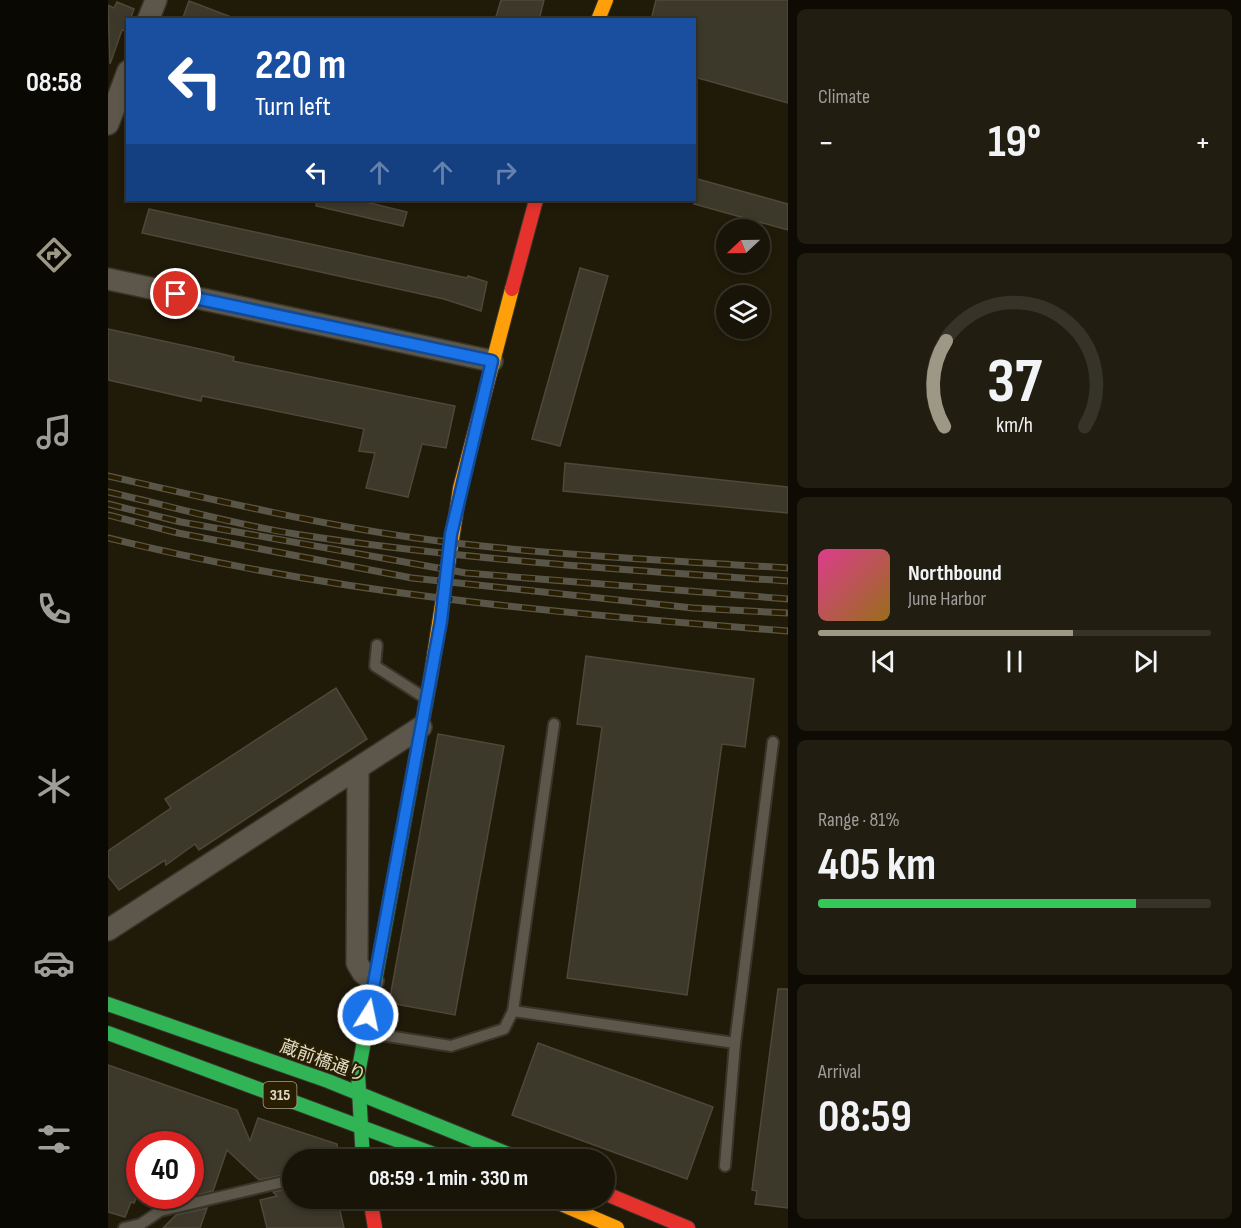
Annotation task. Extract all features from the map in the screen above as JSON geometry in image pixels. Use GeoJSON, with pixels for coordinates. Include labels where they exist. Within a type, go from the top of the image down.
{"type":"FeatureCollection","features":[{"type":"Feature","properties":{"kind":"street"},"geometry":{"type":"LineString","coordinates":[[149,18],[156,0]]}},
{"type":"Feature","properties":{"kind":"street"},"geometry":{"type":"LineString","coordinates":[[599,18],[606,0]]}},
{"type":"Feature","properties":{"kind":"street"},"geometry":{"type":"LineString","coordinates":[[108,68],[126,71]]}},
{"type":"Feature","properties":{"kind":"street"},"geometry":{"type":"LineString","coordinates":[[108,124],[126,76]]}},
{"type":"Feature","properties":{"kind":"street"},"geometry":{"type":"LineString","coordinates":[[362,1149],[357,1092],[365,1032],[441,621],[458,500],[492,361],[536,201]]}},
{"type":"Feature","properties":{"kind":"street"},"geometry":{"type":"LineString","coordinates":[[108,279],[492,361]]}},
{"type":"Feature","properties":{"kind":"street"},"geometry":{"type":"LineString","coordinates":[[108,930],[421,727]]}},
{"type":"Feature","properties":{"kind":"street"},"geometry":{"type":"LineString","coordinates":[[358,769],[357,963],[363,973],[374,981]]}},
{"type":"Feature","properties":{"kind":"street","name":"蔵前橋通り"},"geometry":{"type":"LineString","coordinates":[[108,1004],[357,1092],[496,1149]]}},
{"type":"Feature","properties":{"kind":"street","name":"315"},"geometry":{"type":"LineString","coordinates":[[108,1033],[422,1149]]}},
{"type":"Feature","properties":{"kind":"street"},"geometry":{"type":"LineString","coordinates":[[615,1198],[688,1228]]}},
{"type":"Feature","properties":{"kind":"street"},"geometry":{"type":"LineString","coordinates":[[372,1209],[375,1228]]}},
{"type":"Feature","properties":{"kind":"street"},"geometry":{"type":"LineString","coordinates":[[573,1209],[617,1228]]}},
{"type":"Feature","properties":{"kind":"lane"},"geometry":{"type":"LineString","coordinates":[[377,645],[375,666],[426,698]]}},
{"type":"Feature","properties":{"kind":"lane"},"geometry":{"type":"LineString","coordinates":[[365,1032],[451,1046],[504,1029],[513,1011],[555,724]]}},
{"type":"Feature","properties":{"kind":"lane"},"geometry":{"type":"LineString","coordinates":[[725,1166],[735,1043],[773,742]]}},
{"type":"Feature","properties":{"kind":"lane"},"geometry":{"type":"LineString","coordinates":[[513,1011],[735,1043]]}},
{"type":"Feature","properties":{"kind":"lane"},"geometry":{"type":"LineString","coordinates":[[124,1228],[141,1224],[160,1211],[282,1182]]}},
{"type":"Feature","properties":{"kind":"building"},"geometry":{"type":"Polygon","coordinates":[[[501,0],[544,0],[540,18],[496,18],[501,0]]]}},
{"type":"Feature","properties":{"kind":"building"},"geometry":{"type":"Polygon","coordinates":[[[656,0],[788,0],[788,103],[696,78],[696,18],[652,18],[656,0]]]}},
{"type":"Feature","properties":{"kind":"building"},"geometry":{"type":"Polygon","coordinates":[[[189,1],[234,18],[183,18],[189,1]]]}},
{"type":"Feature","properties":{"kind":"building"},"geometry":{"type":"Polygon","coordinates":[[[117,2],[134,9],[131,18],[126,18],[126,31],[122,30],[110,64],[108,5],[114,8],[117,2]]]}},
{"type":"Feature","properties":{"kind":"building"},"geometry":{"type":"Polygon","coordinates":[[[696,179],[788,204],[788,230],[770,225],[770,219],[748,219],[694,204],[696,179]]]}},
{"type":"Feature","properties":{"kind":"building"},"geometry":{"type":"Polygon","coordinates":[[[317,201],[362,201],[407,212],[403,226],[316,206],[317,201]]]}},
{"type":"Feature","properties":{"kind":"building"},"geometry":{"type":"Polygon","coordinates":[[[149,209],[467,278],[468,276],[487,282],[481,311],[444,299],[142,233],[149,209]]]}},
{"type":"Feature","properties":{"kind":"building"},"geometry":{"type":"Polygon","coordinates":[[[580,268],[608,276],[560,446],[532,439],[580,268]]]}},
{"type":"Feature","properties":{"kind":"building"},"geometry":{"type":"Polygon","coordinates":[[[108,329],[234,357],[233,361],[455,406],[446,448],[422,444],[408,497],[366,488],[375,453],[359,451],[364,429],[202,396],[201,401],[108,380],[108,329]]]}},
{"type":"Feature","properties":{"kind":"building"},"geometry":{"type":"Polygon","coordinates":[[[565,463],[788,487],[788,513],[563,491],[565,463]]]}},
{"type":"Feature","properties":{"kind":"building"},"geometry":{"type":"Polygon","coordinates":[[[586,656],[754,679],[745,747],[722,744],[687,995],[567,978],[602,727],[577,724],[586,656]]]}},
{"type":"Feature","properties":{"kind":"building"},"geometry":{"type":"Polygon","coordinates":[[[336,688],[367,739],[199,850],[195,844],[166,865],[165,860],[119,890],[108,876],[108,851],[171,808],[165,799],[336,688]]]}},
{"type":"Feature","properties":{"kind":"building"},"geometry":{"type":"Polygon","coordinates":[[[438,734],[504,746],[455,1015],[389,1003],[438,734]]]}},
{"type":"Feature","properties":{"kind":"building"},"geometry":{"type":"Polygon","coordinates":[[[778,989],[788,989],[788,1208],[755,1204],[757,1191],[752,1190],[778,989]]]}},
{"type":"Feature","properties":{"kind":"building"},"geometry":{"type":"Polygon","coordinates":[[[538,1043],[713,1107],[687,1179],[615,1153],[615,1149],[605,1149],[512,1115],[538,1043]]]}},
{"type":"Feature","properties":{"kind":"building"},"geometry":{"type":"Polygon","coordinates":[[[108,1065],[237,1110],[250,1141],[258,1118],[337,1144],[338,1149],[282,1149],[282,1175],[259,1180],[227,1150],[213,1191],[204,1193],[204,1131],[126,1131],[126,1209],[128,1209],[125,1217],[108,1212],[108,1065]]]}},
{"type":"Feature","properties":{"kind":"building"},"geometry":{"type":"Polygon","coordinates":[[[282,1190],[282,1209],[340,1209],[344,1228],[267,1228],[260,1200],[277,1196],[273,1192],[282,1190]]]}},
{"type":"Feature","properties":{"kind":"building"},"geometry":{"type":"Polygon","coordinates":[[[207,1208],[200,1228],[163,1228],[176,1215],[207,1208]]]}},
{"type":"Feature","properties":{"kind":"railway"},"geometry":{"type":"LineString","coordinates":[[108,476],[300,518],[416,538],[555,553],[788,568]]}},
{"type":"Feature","properties":{"kind":"railway"},"geometry":{"type":"LineString","coordinates":[[108,492],[248,525],[356,543],[541,563],[788,581]]}},
{"type":"Feature","properties":{"kind":"railway"},"geometry":{"type":"LineString","coordinates":[[108,504],[181,522],[466,573],[788,599]]}},
{"type":"Feature","properties":{"kind":"railway"},"geometry":{"type":"LineString","coordinates":[[108,515],[178,533],[412,578],[693,608],[788,613]]}},
{"type":"Feature","properties":{"kind":"railway"},"geometry":{"type":"LineString","coordinates":[[108,538],[276,573],[446,599],[531,609],[788,631]]}},
{"type":"Feature","properties":{"kind":"traffic: fast"},"geometry":{"type":"LineString","coordinates":[[362,1149],[358,1074],[431,675]]}},
{"type":"Feature","properties":{"kind":"traffic: fast"},"geometry":{"type":"LineString","coordinates":[[108,1004],[328,1081],[496,1149]]}},
{"type":"Feature","properties":{"kind":"traffic: fast"},"geometry":{"type":"LineString","coordinates":[[108,1033],[420,1149]]}},
{"type":"Feature","properties":{"kind":"traffic: slow"},"geometry":{"type":"LineString","coordinates":[[599,18],[606,0]]}},
{"type":"Feature","properties":{"kind":"traffic: slow"},"geometry":{"type":"LineString","coordinates":[[431,675],[460,488],[512,289]]}},
{"type":"Feature","properties":{"kind":"traffic: slow"},"geometry":{"type":"LineString","coordinates":[[573,1209],[617,1228]]}},
{"type":"Feature","properties":{"kind":"traffic: jam"},"geometry":{"type":"LineString","coordinates":[[512,289],[536,201]]}},
{"type":"Feature","properties":{"kind":"traffic: jam"},"geometry":{"type":"LineString","coordinates":[[615,1198],[688,1228]]}},
{"type":"Feature","properties":{"kind":"traffic: jam"},"geometry":{"type":"LineString","coordinates":[[372,1209],[375,1228]]}},
{"type":"Feature","properties":{"kind":"route"},"geometry":{"type":"LineString","coordinates":[[176,294],[492,361],[460,488],[451,534],[441,621],[368,1015]]}}]}
